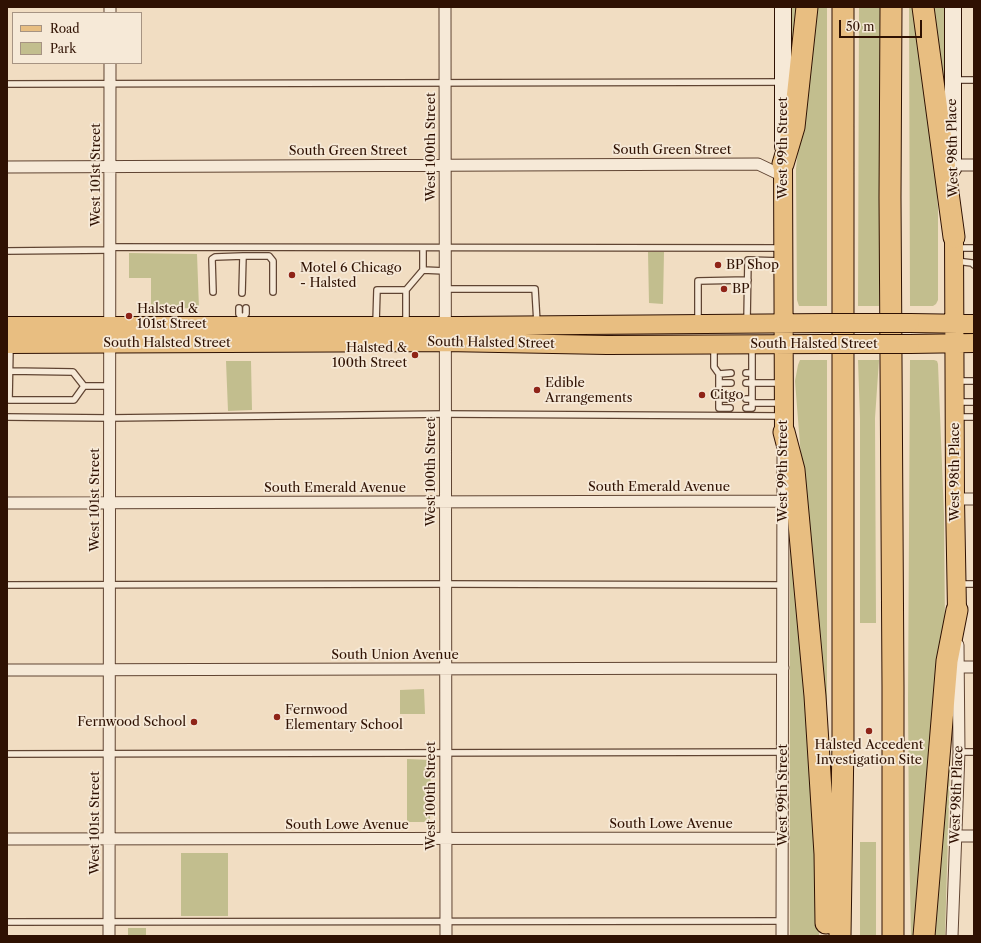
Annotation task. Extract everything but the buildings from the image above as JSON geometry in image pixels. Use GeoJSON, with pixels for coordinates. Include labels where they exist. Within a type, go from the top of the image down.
{"type":"FeatureCollection","features":[{"type":"Feature","properties":{"kind":"highway"},"geometry":{"type":"LineString","coordinates":[[783,170],[794,127],[807,7]]}},
{"type":"Feature","properties":{"kind":"highway"},"geometry":{"type":"LineString","coordinates":[[840,936],[843,741],[843,7]]}},
{"type":"Feature","properties":{"kind":"highway"},"geometry":{"type":"LineString","coordinates":[[891,7],[890,213],[893,936]]}},
{"type":"Feature","properties":{"kind":"highway"},"geometry":{"type":"LineString","coordinates":[[923,7],[954,249]]}},
{"type":"Feature","properties":{"kind":"highway"},"geometry":{"type":"LineString","coordinates":[[784,417],[794,470],[815,696],[825,854],[826,936]]}},
{"type":"Feature","properties":{"kind":"highway"},"geometry":{"type":"LineString","coordinates":[[924,936],[947,662],[957,610]]}},
{"type":"Feature","properties":{"kind":"main road","name":"West 99th Street"},"geometry":{"type":"LineString","coordinates":[[783,170],[784,417]]}},
{"type":"Feature","properties":{"kind":"main road","name":"West 98th Place"},"geometry":{"type":"LineString","coordinates":[[954,249],[954,499],[965,584],[957,610]]}},
{"type":"Feature","properties":{"kind":"main road","name":"South Halsted Street"},"geometry":{"type":"LineString","coordinates":[[109,335],[242,322],[406,326],[445,334],[537,325],[747,323],[974,324]]}},
{"type":"Feature","properties":{"kind":"main road","name":"South Halsted Street"},"geometry":{"type":"LineString","coordinates":[[8,338],[109,335],[445,334],[607,345],[974,343]]}},
{"type":"Feature","properties":{"kind":"street","name":"West 100th Street"},"geometry":{"type":"LineString","coordinates":[[445,7],[446,936]]}},
{"type":"Feature","properties":{"kind":"street","name":"West 99th Street"},"geometry":{"type":"LineString","coordinates":[[783,7],[783,170]]}},
{"type":"Feature","properties":{"kind":"street","name":"West 98th Place"},"geometry":{"type":"LineString","coordinates":[[953,7],[954,249]]}},
{"type":"Feature","properties":{"kind":"street","name":"West 101st Street"},"geometry":{"type":"LineString","coordinates":[[109,936],[110,64]]}},
{"type":"Feature","properties":{"kind":"street","name":"South Green Street"},"geometry":{"type":"LineString","coordinates":[[7,167],[758,164],[783,170]]}},
{"type":"Feature","properties":{"kind":"street"},"geometry":{"type":"LineString","coordinates":[[953,165],[974,165]]}},
{"type":"Feature","properties":{"kind":"street","name":"West 99th Street"},"geometry":{"type":"LineString","coordinates":[[782,936],[784,417]]}},
{"type":"Feature","properties":{"kind":"street"},"geometry":{"type":"LineString","coordinates":[[954,499],[974,499]]}},
{"type":"Feature","properties":{"kind":"street","name":"South Emerald Avenue"},"geometry":{"type":"LineString","coordinates":[[7,503],[783,501]]}},
{"type":"Feature","properties":{"kind":"street","name":"West 98th Place"},"geometry":{"type":"LineString","coordinates":[[952,936],[959,752],[957,610]]}},
{"type":"Feature","properties":{"kind":"street"},"geometry":{"type":"LineString","coordinates":[[958,667],[974,667]]}},
{"type":"Feature","properties":{"kind":"street","name":"South Union Avenue"},"geometry":{"type":"LineString","coordinates":[[7,670],[783,668]]}},
{"type":"Feature","properties":{"kind":"street"},"geometry":{"type":"LineString","coordinates":[[956,836],[974,836]]}},
{"type":"Feature","properties":{"kind":"street","name":"South Lowe Avenue"},"geometry":{"type":"LineString","coordinates":[[7,839],[782,838]]}},
{"type":"Feature","properties":{"kind":"lane"},"geometry":{"type":"LineString","coordinates":[[953,80],[974,80]]}},
{"type":"Feature","properties":{"kind":"lane"},"geometry":{"type":"LineString","coordinates":[[7,84],[784,82]]}},
{"type":"Feature","properties":{"kind":"lane"},"geometry":{"type":"LineString","coordinates":[[406,326],[406,290],[423,270],[423,248]]}},
{"type":"Feature","properties":{"kind":"lane"},"geometry":{"type":"LineString","coordinates":[[7,251],[109,249],[445,248],[783,254]]}},
{"type":"Feature","properties":{"kind":"lane"},"geometry":{"type":"LineString","coordinates":[[954,249],[974,248]]}},
{"type":"Feature","properties":{"kind":"lane"},"geometry":{"type":"LineString","coordinates":[[954,249],[974,265]]}},
{"type":"Feature","properties":{"kind":"lane"},"geometry":{"type":"LineString","coordinates":[[747,323],[748,260],[783,254]]}},
{"type":"Feature","properties":{"kind":"lane"},"geometry":{"type":"LineString","coordinates":[[213,292],[212,259],[216,256],[269,256],[273,261],[274,292]]}},
{"type":"Feature","properties":{"kind":"lane"},"geometry":{"type":"LineString","coordinates":[[243,256],[243,295]]}},
{"type":"Feature","properties":{"kind":"lane"},"geometry":{"type":"LineString","coordinates":[[423,270],[445,270]]}},
{"type":"Feature","properties":{"kind":"lane"},"geometry":{"type":"LineString","coordinates":[[698,324],[698,281],[748,280]]}},
{"type":"Feature","properties":{"kind":"lane"},"geometry":{"type":"LineString","coordinates":[[445,289],[535,289],[537,325]]}},
{"type":"Feature","properties":{"kind":"lane"},"geometry":{"type":"LineString","coordinates":[[376,326],[377,290],[406,290]]}},
{"type":"Feature","properties":{"kind":"lane"},"geometry":{"type":"LineString","coordinates":[[239,308],[239,314],[242,322]]}},
{"type":"Feature","properties":{"kind":"lane"},"geometry":{"type":"LineString","coordinates":[[242,322],[246,314],[246,308]]}},
{"type":"Feature","properties":{"kind":"lane"},"geometry":{"type":"LineString","coordinates":[[8,338],[9,400],[74,400],[84,386]]}},
{"type":"Feature","properties":{"kind":"lane"},"geometry":{"type":"LineString","coordinates":[[714,344],[714,367],[719,374],[719,408],[730,408]]}},
{"type":"Feature","properties":{"kind":"lane"},"geometry":{"type":"LineString","coordinates":[[746,408],[752,408],[750,400],[749,373],[752,344]]}},
{"type":"Feature","properties":{"kind":"lane"},"geometry":{"type":"LineString","coordinates":[[9,371],[73,372],[84,386]]}},
{"type":"Feature","properties":{"kind":"lane"},"geometry":{"type":"LineString","coordinates":[[719,374],[731,373]]}},
{"type":"Feature","properties":{"kind":"lane"},"geometry":{"type":"LineString","coordinates":[[955,381],[974,381]]}},
{"type":"Feature","properties":{"kind":"lane"},"geometry":{"type":"LineString","coordinates":[[719,383],[731,384]]}},
{"type":"Feature","properties":{"kind":"lane"},"geometry":{"type":"LineString","coordinates":[[749,383],[784,383]]}},
{"type":"Feature","properties":{"kind":"lane"},"geometry":{"type":"LineString","coordinates":[[84,386],[109,386]]}},
{"type":"Feature","properties":{"kind":"lane"},"geometry":{"type":"LineString","coordinates":[[719,399],[731,399]]}},
{"type":"Feature","properties":{"kind":"lane"},"geometry":{"type":"LineString","coordinates":[[750,400],[784,417]]}},
{"type":"Feature","properties":{"kind":"lane"},"geometry":{"type":"LineString","coordinates":[[954,409],[974,402]]}},
{"type":"Feature","properties":{"kind":"lane"},"geometry":{"type":"LineString","coordinates":[[954,409],[974,417]]}},
{"type":"Feature","properties":{"kind":"lane"},"geometry":{"type":"LineString","coordinates":[[7,417],[109,418],[445,414],[784,417]]}},
{"type":"Feature","properties":{"kind":"lane"},"geometry":{"type":"LineString","coordinates":[[7,585],[783,585]]}},
{"type":"Feature","properties":{"kind":"lane"},"geometry":{"type":"LineString","coordinates":[[7,754],[783,752]]}},
{"type":"Feature","properties":{"kind":"lane"},"geometry":{"type":"LineString","coordinates":[[959,752],[974,752]]}},
{"type":"Feature","properties":{"kind":"lane"},"geometry":{"type":"LineString","coordinates":[[7,922],[782,920]]}},
{"type":"Feature","properties":{"kind":"green space"},"geometry":{"type":"Polygon","coordinates":[[[792,7],[802,7],[792,62],[792,7]]]}},
{"type":"Feature","properties":{"kind":"green space"},"geometry":{"type":"Polygon","coordinates":[[[813,7],[827,7],[827,306],[799,306],[797,300],[796,169],[813,7]]]}},
{"type":"Feature","properties":{"kind":"green space"},"geometry":{"type":"Polygon","coordinates":[[[859,7],[881,7],[879,306],[858,306],[859,7]]]}},
{"type":"Feature","properties":{"kind":"green space"},"geometry":{"type":"Polygon","coordinates":[[[909,7],[918,7],[934,154],[938,208],[938,300],[933,306],[910,306],[909,7]]]}},
{"type":"Feature","properties":{"kind":"green space"},"geometry":{"type":"Polygon","coordinates":[[[929,7],[944,7],[945,120],[929,7]]]}},
{"type":"Feature","properties":{"kind":"green space"},"geometry":{"type":"Polygon","coordinates":[[[648,252],[664,252],[663,304],[649,303],[648,252]]]}},
{"type":"Feature","properties":{"kind":"green space"},"geometry":{"type":"Polygon","coordinates":[[[129,253],[197,254],[199,308],[151,309],[151,278],[129,278],[129,253]]]}},
{"type":"Feature","properties":{"kind":"green space"},"geometry":{"type":"Polygon","coordinates":[[[800,360],[827,360],[827,726],[822,726],[795,381],[800,360]]]}},
{"type":"Feature","properties":{"kind":"green space"},"geometry":{"type":"Polygon","coordinates":[[[858,360],[879,360],[875,418],[876,623],[860,623],[860,419],[858,360]]]}},
{"type":"Feature","properties":{"kind":"green space"},"geometry":{"type":"Polygon","coordinates":[[[910,360],[934,360],[937,361],[938,364],[944,516],[945,628],[918,936],[911,936],[909,839],[908,700],[910,360]]]}},
{"type":"Feature","properties":{"kind":"green space"},"geometry":{"type":"Polygon","coordinates":[[[226,361],[251,361],[252,410],[228,411],[226,361]]]}},
{"type":"Feature","properties":{"kind":"green space"},"geometry":{"type":"Polygon","coordinates":[[[790,521],[818,844],[819,936],[790,936],[790,521]]]}},
{"type":"Feature","properties":{"kind":"green space"},"geometry":{"type":"Polygon","coordinates":[[[424,689],[425,714],[400,714],[400,690],[424,689]]]}},
{"type":"Feature","properties":{"kind":"green space"},"geometry":{"type":"Polygon","coordinates":[[[951,733],[945,936],[932,936],[951,733]]]}},
{"type":"Feature","properties":{"kind":"green space"},"geometry":{"type":"Polygon","coordinates":[[[407,759],[431,760],[430,822],[407,822],[407,759]]]}},
{"type":"Feature","properties":{"kind":"green space"},"geometry":{"type":"Polygon","coordinates":[[[860,842],[876,842],[876,936],[860,936],[860,842]]]}},
{"type":"Feature","properties":{"kind":"green space"},"geometry":{"type":"Polygon","coordinates":[[[181,853],[228,853],[228,916],[181,916],[181,853]]]}},
{"type":"Feature","properties":{"kind":"green space"},"geometry":{"type":"Polygon","coordinates":[[[128,928],[146,928],[146,936],[128,936],[128,928]]]}},
{"type":"Feature","properties":{"kind":"place","name":"BP Shop"},"geometry":{"type":"Point","coordinates":[718,265]}},
{"type":"Feature","properties":{"kind":"place","name":"Motel 6 Chicago - Halsted"},"geometry":{"type":"Point","coordinates":[292,275]}},
{"type":"Feature","properties":{"kind":"place","name":"BP"},"geometry":{"type":"Point","coordinates":[724,289]}},
{"type":"Feature","properties":{"kind":"place","name":"Halsted & 101st Street"},"geometry":{"type":"Point","coordinates":[129,316]}},
{"type":"Feature","properties":{"kind":"place","name":"Halsted & 100th Street"},"geometry":{"type":"Point","coordinates":[415,355]}},
{"type":"Feature","properties":{"kind":"place","name":"Edible Arrangements"},"geometry":{"type":"Point","coordinates":[537,390]}},
{"type":"Feature","properties":{"kind":"place","name":"Citgo"},"geometry":{"type":"Point","coordinates":[702,395]}},
{"type":"Feature","properties":{"kind":"place","name":"Fernwood Elementary School"},"geometry":{"type":"Point","coordinates":[277,717]}},
{"type":"Feature","properties":{"kind":"place","name":"Fernwood School"},"geometry":{"type":"Point","coordinates":[194,722]}},
{"type":"Feature","properties":{"kind":"place","name":"Halsted Accedent Investigation Site"},"geometry":{"type":"Point","coordinates":[869,731]}}]}
